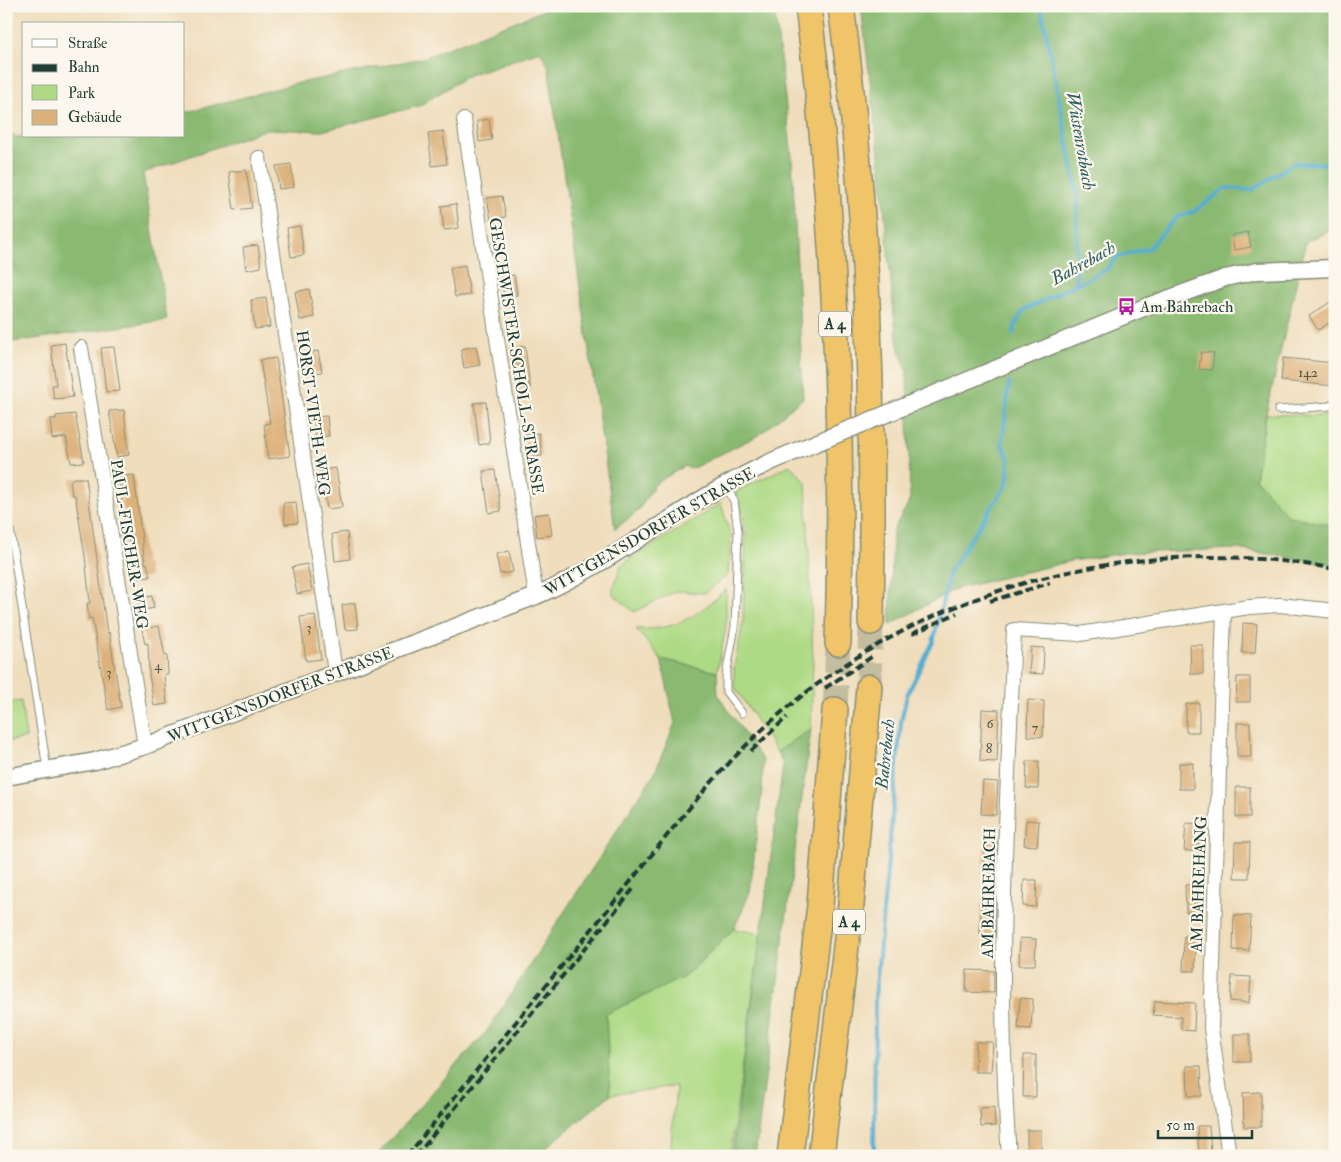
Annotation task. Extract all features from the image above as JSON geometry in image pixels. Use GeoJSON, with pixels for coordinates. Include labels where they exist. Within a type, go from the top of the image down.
{"type":"FeatureCollection","features":[{"type":"Feature","properties":{"kind":"highway","name":"A 4"},"geometry":{"type":"LineString","coordinates":[[808,6],[829,208],[840,401],[841,548],[838,643]]}},
{"type":"Feature","properties":{"kind":"highway","name":"A 4"},"geometry":{"type":"LineString","coordinates":[[841,6],[861,208],[871,382],[873,494],[871,622]]}},
{"type":"Feature","properties":{"kind":"highway","name":"A 4"},"geometry":{"type":"LineString","coordinates":[[821,1156],[851,905],[869,687]]}},
{"type":"Feature","properties":{"kind":"highway","name":"A 4"},"geometry":{"type":"LineString","coordinates":[[790,1156],[820,906],[835,710]]}},
{"type":"Feature","properties":{"kind":"street","name":"GESCHWISTER-SCHOLL-STRASSE"},"geometry":{"type":"LineString","coordinates":[[464,120],[536,596]]}},
{"type":"Feature","properties":{"kind":"street","name":"HORST-VIETH-WEG"},"geometry":{"type":"LineString","coordinates":[[259,158],[335,672]]}},
{"type":"Feature","properties":{"kind":"street","name":"WITTGENSDORFER STRASSE"},"geometry":{"type":"LineString","coordinates":[[6,777],[95,761],[145,746],[536,596],[580,574],[725,484],[757,467],[1148,306],[1225,278],[1256,272],[1335,268]]}},
{"type":"Feature","properties":{"kind":"street","name":"PAUL-FISCHER-WEG"},"geometry":{"type":"LineString","coordinates":[[81,348],[145,746]]}},
{"type":"Feature","properties":{"kind":"street"},"geometry":{"type":"LineString","coordinates":[[1224,611],[1280,605],[1335,611]]}},
{"type":"Feature","properties":{"kind":"street","name":"AM BAHREBACH"},"geometry":{"type":"LineString","coordinates":[[1009,1156],[1004,1087],[1006,866],[1014,630],[1080,634],[1224,611]]}},
{"type":"Feature","properties":{"kind":"street","name":"AM BAHREHANG"},"geometry":{"type":"LineString","coordinates":[[1224,611],[1211,1028],[1229,1156]]}},
{"type":"Feature","properties":{"kind":"lane"},"geometry":{"type":"LineString","coordinates":[[1278,410],[1330,406],[1335,402]]}},
{"type":"Feature","properties":{"kind":"lane"},"geometry":{"type":"LineString","coordinates":[[725,484],[734,501],[738,531],[735,626],[726,676],[726,692],[742,713]]}},
{"type":"Feature","properties":{"kind":"lane"},"geometry":{"type":"LineString","coordinates":[[6,504],[47,769]]}},
{"type":"Feature","properties":{"kind":"green space"},"geometry":{"type":"Polygon","coordinates":[[[554,6],[774,6],[792,157],[803,398],[759,435],[691,469],[684,466],[655,484],[638,511],[615,529],[548,65],[540,51],[469,75],[419,106],[322,131],[267,129],[143,173],[167,320],[6,343],[6,131],[22,138],[185,138],[185,113],[294,84],[423,58],[554,6]]]}},
{"type":"Feature","properties":{"kind":"green space"},"geometry":{"type":"Polygon","coordinates":[[[861,6],[1335,6],[1335,229],[1306,241],[1266,414],[1255,478],[1288,516],[1335,526],[1335,565],[1237,549],[1126,553],[1071,561],[955,589],[890,625],[893,531],[910,500],[907,370],[898,346],[894,316],[880,163],[861,6]]]}},
{"type":"Feature","properties":{"kind":"green space"},"geometry":{"type":"Polygon","coordinates":[[[1266,414],[1335,416],[1335,526],[1288,516],[1255,478],[1266,414]]]}},
{"type":"Feature","properties":{"kind":"green space"},"geometry":{"type":"Polygon","coordinates":[[[790,465],[806,482],[813,659],[811,729],[777,752],[734,686],[734,668],[743,622],[746,532],[741,508],[735,492],[790,465]]]}},
{"type":"Feature","properties":{"kind":"green space"},"geometry":{"type":"Polygon","coordinates":[[[721,503],[731,537],[728,575],[705,593],[676,591],[634,612],[612,593],[621,565],[721,503]]]}},
{"type":"Feature","properties":{"kind":"green space"},"geometry":{"type":"Polygon","coordinates":[[[726,589],[726,628],[717,672],[661,659],[636,629],[663,627],[685,620],[706,607],[726,589]]]}},
{"type":"Feature","properties":{"kind":"green space"},"geometry":{"type":"Polygon","coordinates":[[[661,659],[717,672],[718,695],[763,761],[762,790],[750,892],[734,929],[684,977],[606,1014],[610,1095],[536,1156],[376,1156],[487,1031],[655,772],[675,723],[661,659]]]}},
{"type":"Feature","properties":{"kind":"green space"},"geometry":{"type":"Polygon","coordinates":[[[21,701],[26,738],[6,742],[6,703],[21,701]]]}},
{"type":"Feature","properties":{"kind":"green space"},"geometry":{"type":"Polygon","coordinates":[[[811,729],[755,1156],[732,1156],[783,765],[777,752],[811,729]]]}},
{"type":"Feature","properties":{"kind":"green space"},"geometry":{"type":"Polygon","coordinates":[[[734,929],[761,934],[730,1156],[670,1156],[676,1086],[610,1095],[606,1014],[684,977],[734,929]]]}},
{"type":"Feature","properties":{"kind":"building"},"geometry":{"type":"Polygon","coordinates":[[[489,119],[492,140],[479,142],[477,121],[489,119]]]}},
{"type":"Feature","properties":{"kind":"building"},"geometry":{"type":"Polygon","coordinates":[[[443,131],[447,164],[432,166],[428,133],[443,131]]]}},
{"type":"Feature","properties":{"kind":"building"},"geometry":{"type":"Polygon","coordinates":[[[291,164],[294,187],[279,189],[276,166],[291,164]]]}},
{"type":"Feature","properties":{"kind":"building"},"geometry":{"type":"Polygon","coordinates":[[[246,170],[252,208],[234,210],[229,172],[246,170]]]}},
{"type":"Feature","properties":{"kind":"building"},"geometry":{"type":"Polygon","coordinates":[[[502,196],[506,217],[491,220],[487,198],[502,196]]]}},
{"type":"Feature","properties":{"kind":"building"},"geometry":{"type":"Polygon","coordinates":[[[456,204],[459,228],[444,230],[441,206],[456,204]]]}},
{"type":"Feature","properties":{"kind":"building"},"geometry":{"type":"Polygon","coordinates":[[[300,226],[304,255],[291,257],[287,228],[300,226]]]}},
{"type":"Feature","properties":{"kind":"building"},"geometry":{"type":"Polygon","coordinates":[[[1248,232],[1251,247],[1234,250],[1232,235],[1248,232]]]}},
{"type":"Feature","properties":{"kind":"building"},"geometry":{"type":"Polygon","coordinates":[[[258,245],[261,267],[246,270],[243,247],[258,245]]]}},
{"type":"Feature","properties":{"kind":"building"},"geometry":{"type":"Polygon","coordinates":[[[465,265],[470,295],[455,297],[450,268],[465,265]]]}},
{"type":"Feature","properties":{"kind":"building"},"geometry":{"type":"Polygon","coordinates":[[[514,275],[517,295],[504,296],[501,277],[514,275]]]}},
{"type":"Feature","properties":{"kind":"building"},"geometry":{"type":"Polygon","coordinates":[[[309,289],[314,317],[300,320],[295,292],[309,289]]]}},
{"type":"Feature","properties":{"kind":"building"},"geometry":{"type":"Polygon","coordinates":[[[266,298],[270,327],[255,329],[251,300],[266,298]]]}},
{"type":"Feature","properties":{"kind":"building"},"geometry":{"type":"Polygon","coordinates":[[[1335,299],[1335,319],[1318,330],[1309,316],[1335,299]]]}},
{"type":"Feature","properties":{"kind":"building"},"geometry":{"type":"Polygon","coordinates":[[[65,343],[73,397],[54,399],[52,385],[56,385],[51,345],[65,343]]]}},
{"type":"Feature","properties":{"kind":"building"},"geometry":{"type":"Polygon","coordinates":[[[476,346],[480,365],[464,368],[461,349],[476,346]]]}},
{"type":"Feature","properties":{"kind":"building"},"geometry":{"type":"Polygon","coordinates":[[[525,346],[530,387],[517,388],[512,348],[525,346]]]}},
{"type":"Feature","properties":{"kind":"building"},"geometry":{"type":"Polygon","coordinates":[[[114,347],[120,391],[106,392],[101,348],[114,347]]]}},
{"type":"Feature","properties":{"kind":"building"},"geometry":{"type":"Polygon","coordinates":[[[318,351],[322,372],[308,374],[305,353],[318,351]]]}},
{"type":"Feature","properties":{"kind":"building"},"geometry":{"type":"Polygon","coordinates":[[[1201,352],[1214,353],[1212,370],[1199,369],[1201,352]]]}},
{"type":"Feature","properties":{"kind":"building"},"geometry":{"type":"Polygon","coordinates":[[[276,358],[290,456],[268,459],[264,424],[270,423],[260,360],[276,358]]]}},
{"type":"Feature","properties":{"kind":"building"},"geometry":{"type":"Polygon","coordinates":[[[1283,358],[1335,363],[1335,386],[1281,381],[1283,358]]]}},
{"type":"Feature","properties":{"kind":"building"},"geometry":{"type":"Polygon","coordinates":[[[486,402],[490,443],[479,445],[474,403],[486,402]]]}},
{"type":"Feature","properties":{"kind":"building"},"geometry":{"type":"Polygon","coordinates":[[[124,410],[129,455],[117,457],[109,411],[124,410]]]}},
{"type":"Feature","properties":{"kind":"building"},"geometry":{"type":"Polygon","coordinates":[[[75,414],[84,462],[71,463],[66,437],[52,439],[50,419],[56,419],[56,416],[75,414]]]}},
{"type":"Feature","properties":{"kind":"building"},"geometry":{"type":"Polygon","coordinates":[[[327,416],[329,436],[316,437],[314,417],[327,416]]]}},
{"type":"Feature","properties":{"kind":"building"},"geometry":{"type":"Polygon","coordinates":[[[539,433],[542,456],[527,458],[524,435],[539,433]]]}},
{"type":"Feature","properties":{"kind":"building"},"geometry":{"type":"Polygon","coordinates":[[[336,468],[342,507],[327,509],[322,470],[336,468]]]}},
{"type":"Feature","properties":{"kind":"building"},"geometry":{"type":"Polygon","coordinates":[[[495,470],[501,511],[489,513],[483,471],[495,470]]]}},
{"type":"Feature","properties":{"kind":"building"},"geometry":{"type":"Polygon","coordinates":[[[134,475],[145,564],[147,563],[150,577],[135,579],[118,476],[134,475]]]}},
{"type":"Feature","properties":{"kind":"building"},"geometry":{"type":"Polygon","coordinates":[[[74,478],[86,478],[107,633],[109,632],[121,707],[108,710],[92,618],[89,619],[87,603],[90,603],[85,556],[75,495],[72,495],[70,481],[74,478]]]}},
{"type":"Feature","properties":{"kind":"building"},"geometry":{"type":"Polygon","coordinates":[[[296,502],[298,523],[285,524],[283,503],[296,502]]]}},
{"type":"Feature","properties":{"kind":"building"},"geometry":{"type":"Polygon","coordinates":[[[549,513],[552,535],[537,537],[534,515],[549,513]]]}},
{"type":"Feature","properties":{"kind":"building"},"geometry":{"type":"Polygon","coordinates":[[[347,532],[350,559],[335,561],[332,534],[347,532]]]}},
{"type":"Feature","properties":{"kind":"building"},"geometry":{"type":"Polygon","coordinates":[[[509,551],[513,572],[500,574],[496,554],[509,551]]]}},
{"type":"Feature","properties":{"kind":"building"},"geometry":{"type":"Polygon","coordinates":[[[307,564],[312,591],[297,594],[292,567],[307,564]]]}},
{"type":"Feature","properties":{"kind":"building"},"geometry":{"type":"Polygon","coordinates":[[[152,596],[154,608],[140,611],[138,598],[152,596]]]}},
{"type":"Feature","properties":{"kind":"building"},"geometry":{"type":"Polygon","coordinates":[[[355,603],[358,629],[345,630],[342,605],[355,603]]]}},
{"type":"Feature","properties":{"kind":"building"},"geometry":{"type":"Polygon","coordinates":[[[315,615],[321,659],[306,661],[300,617],[315,615]]]}},
{"type":"Feature","properties":{"kind":"building"},"geometry":{"type":"Polygon","coordinates":[[[1243,623],[1257,624],[1255,653],[1242,653],[1243,623]]]}},
{"type":"Feature","properties":{"kind":"building"},"geometry":{"type":"Polygon","coordinates":[[[159,626],[165,656],[167,655],[168,674],[164,674],[167,704],[154,706],[149,674],[148,643],[145,644],[142,629],[159,626]]]}},
{"type":"Feature","properties":{"kind":"building"},"geometry":{"type":"Polygon","coordinates":[[[1190,645],[1203,645],[1203,674],[1191,674],[1190,645]]]}},
{"type":"Feature","properties":{"kind":"building"},"geometry":{"type":"Polygon","coordinates":[[[1031,647],[1044,648],[1043,674],[1029,673],[1031,647]]]}},
{"type":"Feature","properties":{"kind":"building"},"geometry":{"type":"Polygon","coordinates":[[[1237,677],[1250,677],[1250,702],[1236,702],[1237,677]]]}},
{"type":"Feature","properties":{"kind":"building"},"geometry":{"type":"Polygon","coordinates":[[[1028,700],[1044,701],[1043,737],[1027,736],[1028,700]]]}},
{"type":"Feature","properties":{"kind":"building"},"geometry":{"type":"Polygon","coordinates":[[[1199,703],[1199,732],[1186,732],[1186,704],[1199,703]]]}},
{"type":"Feature","properties":{"kind":"building"},"geometry":{"type":"Polygon","coordinates":[[[982,709],[999,710],[997,762],[980,761],[982,709]]]}},
{"type":"Feature","properties":{"kind":"building"},"geometry":{"type":"Polygon","coordinates":[[[1237,723],[1250,723],[1251,757],[1237,757],[1237,723]]]}},
{"type":"Feature","properties":{"kind":"building"},"geometry":{"type":"Polygon","coordinates":[[[1027,761],[1039,761],[1038,789],[1026,788],[1027,761]]]}},
{"type":"Feature","properties":{"kind":"building"},"geometry":{"type":"Polygon","coordinates":[[[1179,763],[1193,763],[1193,789],[1179,789],[1179,763]]]}},
{"type":"Feature","properties":{"kind":"building"},"geometry":{"type":"Polygon","coordinates":[[[983,781],[998,782],[996,815],[981,814],[983,781]]]}},
{"type":"Feature","properties":{"kind":"building"},"geometry":{"type":"Polygon","coordinates":[[[1236,787],[1250,787],[1250,817],[1236,817],[1236,787]]]}},
{"type":"Feature","properties":{"kind":"building"},"geometry":{"type":"Polygon","coordinates":[[[1026,820],[1039,821],[1037,846],[1024,845],[1026,820]]]}},
{"type":"Feature","properties":{"kind":"building"},"geometry":{"type":"Polygon","coordinates":[[[1186,823],[1200,824],[1198,851],[1184,851],[1186,823]]]}},
{"type":"Feature","properties":{"kind":"building"},"geometry":{"type":"Polygon","coordinates":[[[985,839],[997,839],[996,872],[983,871],[985,839]]]}},
{"type":"Feature","properties":{"kind":"building"},"geometry":{"type":"Polygon","coordinates":[[[1235,842],[1250,842],[1249,878],[1234,878],[1235,842]]]}},
{"type":"Feature","properties":{"kind":"building"},"geometry":{"type":"Polygon","coordinates":[[[1024,880],[1037,880],[1036,907],[1023,906],[1024,880]]]}},
{"type":"Feature","properties":{"kind":"building"},"geometry":{"type":"Polygon","coordinates":[[[1197,884],[1198,912],[1186,912],[1185,885],[1197,884]]]}},
{"type":"Feature","properties":{"kind":"building"},"geometry":{"type":"Polygon","coordinates":[[[981,902],[995,902],[995,935],[980,935],[981,902]]]}},
{"type":"Feature","properties":{"kind":"building"},"geometry":{"type":"Polygon","coordinates":[[[1234,915],[1251,916],[1249,951],[1233,950],[1234,915]]]}},
{"type":"Feature","properties":{"kind":"building"},"geometry":{"type":"Polygon","coordinates":[[[1184,936],[1196,936],[1195,971],[1183,971],[1184,936]]]}},
{"type":"Feature","properties":{"kind":"building"},"geometry":{"type":"Polygon","coordinates":[[[1020,938],[1036,939],[1035,965],[1019,965],[1020,938]]]}},
{"type":"Feature","properties":{"kind":"building"},"geometry":{"type":"Polygon","coordinates":[[[967,970],[994,971],[994,993],[966,992],[967,970]]]}},
{"type":"Feature","properties":{"kind":"building"},"geometry":{"type":"Polygon","coordinates":[[[1232,976],[1251,977],[1249,1003],[1230,1001],[1232,976]]]}},
{"type":"Feature","properties":{"kind":"building"},"geometry":{"type":"Polygon","coordinates":[[[1020,998],[1033,999],[1031,1029],[1018,1028],[1020,998]]]}},
{"type":"Feature","properties":{"kind":"building"},"geometry":{"type":"Polygon","coordinates":[[[1155,1001],[1195,1003],[1194,1031],[1181,1030],[1181,1017],[1153,1015],[1155,1001]]]}},
{"type":"Feature","properties":{"kind":"building"},"geometry":{"type":"Polygon","coordinates":[[[1234,1034],[1250,1034],[1250,1062],[1234,1062],[1234,1034]]]}},
{"type":"Feature","properties":{"kind":"building"},"geometry":{"type":"Polygon","coordinates":[[[976,1042],[993,1042],[991,1072],[975,1072],[976,1042]]]}},
{"type":"Feature","properties":{"kind":"building"},"geometry":{"type":"Polygon","coordinates":[[[1024,1055],[1036,1055],[1036,1097],[1023,1097],[1024,1055]]]}},
{"type":"Feature","properties":{"kind":"building"},"geometry":{"type":"Polygon","coordinates":[[[1187,1066],[1201,1066],[1202,1096],[1188,1096],[1187,1066]]]}},
{"type":"Feature","properties":{"kind":"building"},"geometry":{"type":"Polygon","coordinates":[[[1261,1092],[1261,1127],[1244,1127],[1243,1093],[1261,1092]]]}},
{"type":"Feature","properties":{"kind":"building"},"geometry":{"type":"Polygon","coordinates":[[[994,1107],[995,1126],[981,1127],[980,1108],[994,1107]]]}},
{"type":"Feature","properties":{"kind":"building"},"geometry":{"type":"Polygon","coordinates":[[[1197,1126],[1209,1126],[1211,1153],[1199,1154],[1197,1126]]]}},
{"type":"Feature","properties":{"kind":"building"},"geometry":{"type":"Polygon","coordinates":[[[1027,1130],[1041,1130],[1041,1155],[1027,1155],[1027,1130]]]}},
{"type":"Feature","properties":{"kind":"waterway","name":"Wüstenrotbach"},"geometry":{"type":"LineString","coordinates":[[1041,6],[1078,197],[1076,283]]}},
{"type":"Feature","properties":{"kind":"waterway","name":"Bahrebach"},"geometry":{"type":"LineString","coordinates":[[1013,334],[1016,323],[1024,310],[1106,270],[1117,257],[1149,248],[1177,217],[1193,212],[1226,188],[1252,190],[1294,163],[1335,164]]}},
{"type":"Feature","properties":{"kind":"waterway","name":"Bahrebach"},"geometry":{"type":"LineString","coordinates":[[874,1156],[875,998],[901,722],[907,695],[933,642],[950,570],[1007,484],[1009,459],[1002,444],[1009,383]]}},
{"type":"Feature","properties":{"kind":"tunnel"},"geometry":{"type":"LineString","coordinates":[[869,687],[871,622]]}},
{"type":"Feature","properties":{"kind":"tunnel"},"geometry":{"type":"LineString","coordinates":[[835,710],[838,643]]}},
{"type":"Feature","properties":{"kind":"railway"},"geometry":{"type":"LineString","coordinates":[[407,1156],[721,772],[742,749],[788,707],[847,664],[910,628],[977,599],[1046,577],[1117,563],[1189,557],[1262,559],[1335,569]]}},
{"type":"Feature","properties":{"kind":"railway"},"geometry":{"type":"LineString","coordinates":[[990,601],[1050,583]]}},
{"type":"Feature","properties":{"kind":"railway"},"geometry":{"type":"LineString","coordinates":[[912,634],[957,613]]}},
{"type":"Feature","properties":{"kind":"railway"},"geometry":{"type":"LineString","coordinates":[[825,688],[873,656]]}},
{"type":"Feature","properties":{"kind":"railway"},"geometry":{"type":"LineString","coordinates":[[751,751],[787,717]]}},
{"type":"Feature","properties":{"kind":"railway"},"geometry":{"type":"LineString","coordinates":[[416,1156],[634,888]]}},
{"type":"Feature","properties":{"kind":"place","name":"Am Bahrebach"},"geometry":{"type":"Point","coordinates":[1126,306]}}]}
